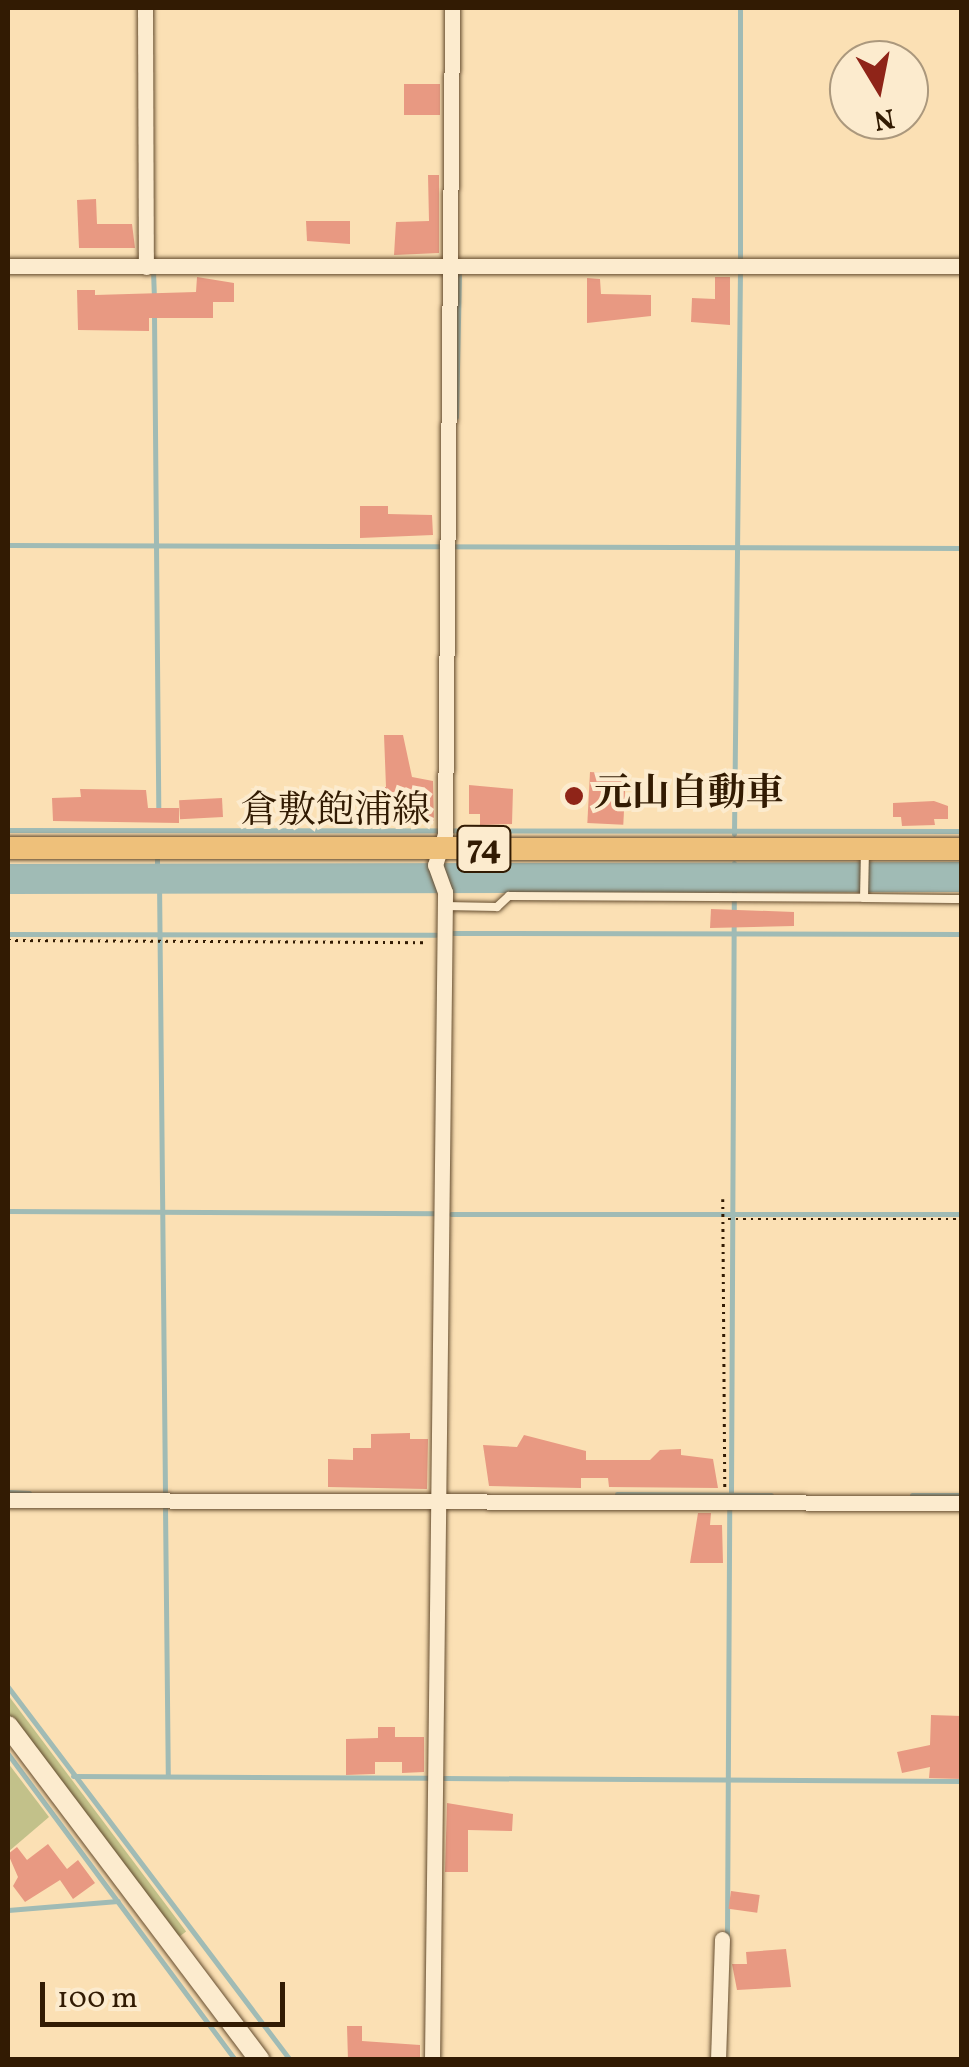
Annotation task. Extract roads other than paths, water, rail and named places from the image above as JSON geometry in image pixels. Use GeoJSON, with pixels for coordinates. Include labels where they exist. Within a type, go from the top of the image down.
{"type":"FeatureCollection","features":[{"type":"Feature","properties":{"kind":"main road","name":"倉敷飽浦線"},"geometry":{"type":"LineString","coordinates":[[8,848],[444,835],[864,860],[962,849]]}},
{"type":"Feature","properties":{"kind":"street"},"geometry":{"type":"LineString","coordinates":[[145,8],[149,264]]}},
{"type":"Feature","properties":{"kind":"street"},"geometry":{"type":"LineString","coordinates":[[432,2060],[445,906],[440,879],[444,835],[453,264],[452,8]]}},
{"type":"Feature","properties":{"kind":"street"},"geometry":{"type":"LineString","coordinates":[[8,266],[962,266]]}},
{"type":"Feature","properties":{"kind":"street"},"geometry":{"type":"LineString","coordinates":[[8,1500],[962,1503]]}},
{"type":"Feature","properties":{"kind":"street"},"geometry":{"type":"LineString","coordinates":[[8,1726],[260,2060]]}},
{"type":"Feature","properties":{"kind":"street"},"geometry":{"type":"LineString","coordinates":[[718,2060],[722,1939]]}},
{"type":"Feature","properties":{"kind":"lane"},"geometry":{"type":"LineString","coordinates":[[864,860],[864,898]]}},
{"type":"Feature","properties":{"kind":"lane"},"geometry":{"type":"LineString","coordinates":[[445,906],[497,907],[509,896],[962,899]]}},
{"type":"Feature","properties":{"kind":"waterway"},"geometry":{"type":"LineString","coordinates":[[740,8],[740,262]]}},
{"type":"Feature","properties":{"kind":"waterway"},"geometry":{"type":"LineString","coordinates":[[456,417],[459,268]]}},
{"type":"Feature","properties":{"kind":"waterway"},"geometry":{"type":"LineString","coordinates":[[153,270],[154,299]]}},
{"type":"Feature","properties":{"kind":"waterway"},"geometry":{"type":"LineString","coordinates":[[734,834],[740,272]]}},
{"type":"Feature","properties":{"kind":"waterway"},"geometry":{"type":"LineString","coordinates":[[154,315],[158,814]]}},
{"type":"Feature","properties":{"kind":"waterway"},"geometry":{"type":"LineString","coordinates":[[8,545],[962,548]]}},
{"type":"Feature","properties":{"kind":"waterway"},"geometry":{"type":"LineString","coordinates":[[8,830],[962,831]]}},
{"type":"Feature","properties":{"kind":"waterway"},"geometry":{"type":"LineString","coordinates":[[157,859],[157,879]]}},
{"type":"Feature","properties":{"kind":"waterway"},"geometry":{"type":"LineString","coordinates":[[731,1495],[734,863]]}},
{"type":"Feature","properties":{"kind":"waterway"},"geometry":{"type":"LineString","coordinates":[[8,879],[962,877]]}},
{"type":"Feature","properties":{"kind":"waterway"},"geometry":{"type":"LineString","coordinates":[[159,880],[165,1495]]}},
{"type":"Feature","properties":{"kind":"waterway"},"geometry":{"type":"LineString","coordinates":[[452,933],[962,934]]}},
{"type":"Feature","properties":{"kind":"waterway"},"geometry":{"type":"LineString","coordinates":[[8,934],[436,935]]}},
{"type":"Feature","properties":{"kind":"waterway"},"geometry":{"type":"LineString","coordinates":[[8,1211],[436,1213]]}},
{"type":"Feature","properties":{"kind":"waterway"},"geometry":{"type":"LineString","coordinates":[[451,1214],[962,1214]]}},
{"type":"Feature","properties":{"kind":"waterway"},"geometry":{"type":"LineString","coordinates":[[8,1492],[29,1493]]}},
{"type":"Feature","properties":{"kind":"waterway"},"geometry":{"type":"LineString","coordinates":[[617,1494],[771,1495]]}},
{"type":"Feature","properties":{"kind":"waterway"},"geometry":{"type":"LineString","coordinates":[[912,1495],[962,1495]]}},
{"type":"Feature","properties":{"kind":"waterway"},"geometry":{"type":"LineString","coordinates":[[165,1507],[168,1776]]}},
{"type":"Feature","properties":{"kind":"waterway"},"geometry":{"type":"LineString","coordinates":[[727,1937],[729,1509]]}},
{"type":"Feature","properties":{"kind":"waterway"},"geometry":{"type":"LineString","coordinates":[[8,1687],[290,2060]]}},
{"type":"Feature","properties":{"kind":"waterway"},"geometry":{"type":"LineString","coordinates":[[8,1754],[235,2060]]}},
{"type":"Feature","properties":{"kind":"waterway"},"geometry":{"type":"LineString","coordinates":[[73,1776],[430,1778]]}},
{"type":"Feature","properties":{"kind":"waterway"},"geometry":{"type":"LineString","coordinates":[[444,1778],[962,1781]]}},
{"type":"Feature","properties":{"kind":"waterway"},"geometry":{"type":"LineString","coordinates":[[8,1910],[118,1901]]}},
{"type":"Feature","properties":{"kind":"place","name":"元山自動車"},"geometry":{"type":"Point","coordinates":[574,796]}}]}
